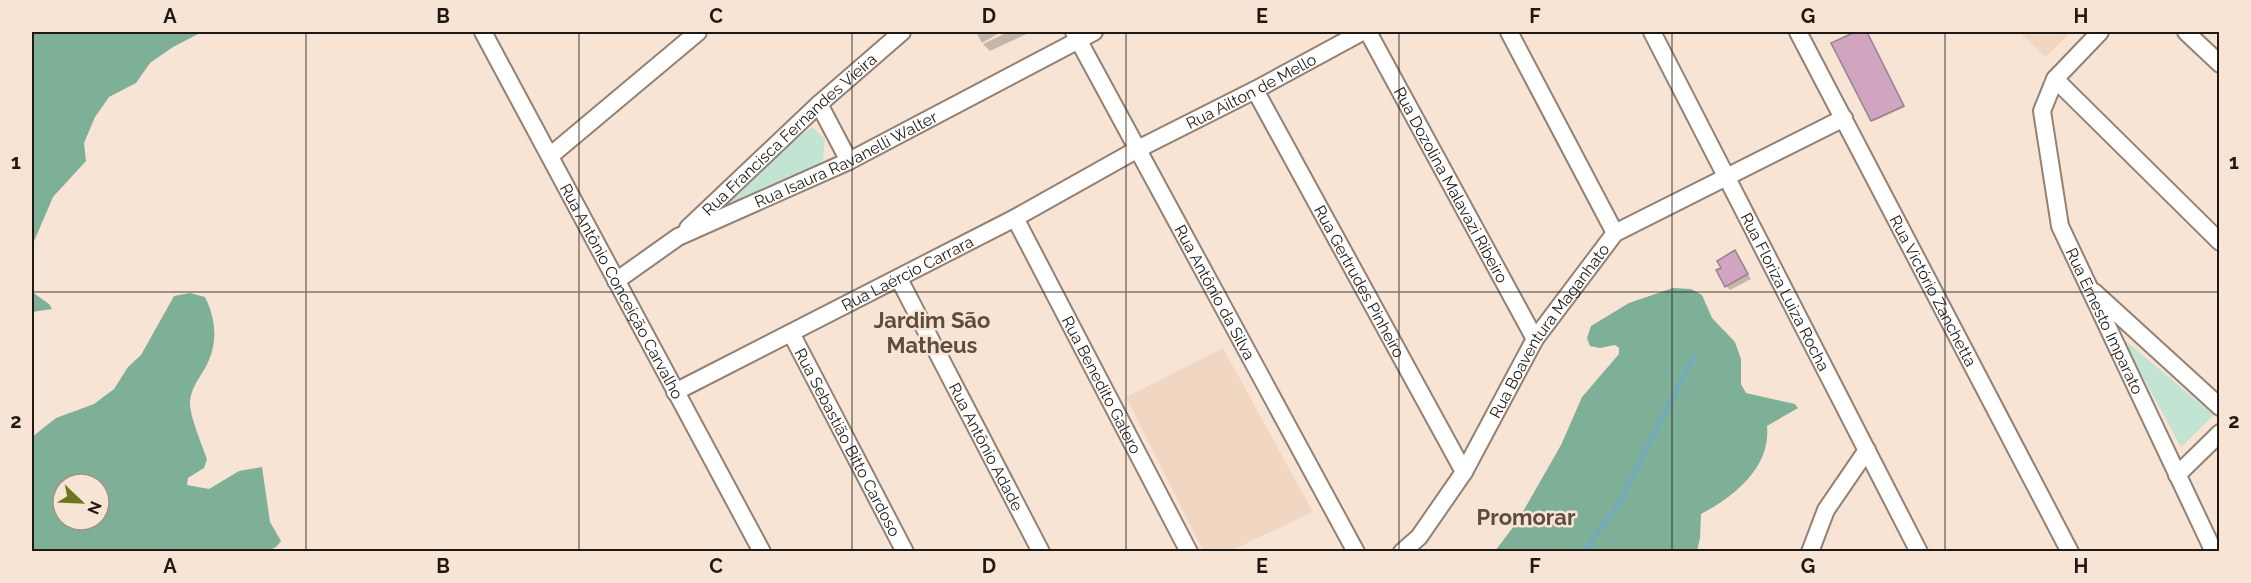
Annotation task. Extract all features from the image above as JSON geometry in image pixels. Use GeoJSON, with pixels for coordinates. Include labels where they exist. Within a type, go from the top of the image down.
{"type":"FeatureCollection","features":[{"type":"Feature","properties":{"kind":"street","name":"Rua Antônio Conceição Carvalho"},"geometry":{"type":"LineString","coordinates":[[483,32],[762,552]]}},
{"type":"Feature","properties":{"kind":"street"},"geometry":{"type":"LineString","coordinates":[[550,156],[698,32]]}},
{"type":"Feature","properties":{"kind":"street","name":"Rua Francisca Fernandes Vieira"},"geometry":{"type":"LineString","coordinates":[[678,237],[819,104],[902,32]]}},
{"type":"Feature","properties":{"kind":"street","name":"Rua Isaura Ravanelli Walter"},"geometry":{"type":"LineString","coordinates":[[616,281],[678,237],[849,161],[1076,36],[1094,32]]}},
{"type":"Feature","properties":{"kind":"street","name":"Rua Ailton de Mello"},"geometry":{"type":"LineString","coordinates":[[1138,149],[1255,90],[1362,32]]}},
{"type":"Feature","properties":{"kind":"street","name":"Rua Dozolina Malavazi Ribeiro"},"geometry":{"type":"LineString","coordinates":[[1368,32],[1535,339]]}},
{"type":"Feature","properties":{"kind":"street"},"geometry":{"type":"LineString","coordinates":[[1509,32],[1615,233]]}},
{"type":"Feature","properties":{"kind":"street","name":"Rua Floriza Luiza Rocha"},"geometry":{"type":"LineString","coordinates":[[1652,32],[1919,552]]}},
{"type":"Feature","properties":{"kind":"street","name":"Rua Victório Zanchetta"},"geometry":{"type":"LineString","coordinates":[[1798,32],[2070,552]]}},
{"type":"Feature","properties":{"kind":"street"},"geometry":{"type":"LineString","coordinates":[[2100,32],[2055,79],[2220,242]]}},
{"type":"Feature","properties":{"kind":"street"},"geometry":{"type":"LineString","coordinates":[[2186,32],[2220,64]]}},
{"type":"Feature","properties":{"kind":"street","name":"Rua Antônio da Silva"},"geometry":{"type":"LineString","coordinates":[[1076,36],[1356,552]]}},
{"type":"Feature","properties":{"kind":"street","name":"Rua Ernesto Imparato"},"geometry":{"type":"LineString","coordinates":[[2055,79],[2042,111],[2060,226],[2214,552]]}},
{"type":"Feature","properties":{"kind":"street","name":"Rua Gertrudes Pinheiro"},"geometry":{"type":"LineString","coordinates":[[1255,90],[1464,472]]}},
{"type":"Feature","properties":{"kind":"street"},"geometry":{"type":"LineString","coordinates":[[819,104],[849,161]]}},
{"type":"Feature","properties":{"kind":"street","name":"Rua Boaventura Maganhato"},"geometry":{"type":"LineString","coordinates":[[1402,552],[1419,537],[1464,472],[1535,339],[1615,233],[1844,118]]}},
{"type":"Feature","properties":{"kind":"street","name":"Rua Laércio Carrara"},"geometry":{"type":"LineString","coordinates":[[675,392],[899,279],[1015,218],[1138,149]]}},
{"type":"Feature","properties":{"kind":"street","name":"Rua Benedito Galero"},"geometry":{"type":"LineString","coordinates":[[1015,218],[1189,552]]}},
{"type":"Feature","properties":{"kind":"street","name":"Rua Antônio Adade"},"geometry":{"type":"LineString","coordinates":[[899,279],[1041,552]]}},
{"type":"Feature","properties":{"kind":"street"},"geometry":{"type":"LineString","coordinates":[[2086,285],[2146,343],[2220,407]]}},
{"type":"Feature","properties":{"kind":"street","name":"Rua Sebastião Bitto Cardoso"},"geometry":{"type":"LineString","coordinates":[[791,333],[905,552]]}},
{"type":"Feature","properties":{"kind":"street"},"geometry":{"type":"LineString","coordinates":[[2177,475],[2220,433]]}},
{"type":"Feature","properties":{"kind":"street"},"geometry":{"type":"LineString","coordinates":[[1810,552],[1826,510],[1867,450]]}},
{"type":"Feature","properties":{"kind":"shaded area"},"geometry":{"type":"Polygon","coordinates":[[[2019,32],[2071,32],[2046,57],[2019,32]]]}},
{"type":"Feature","properties":{"kind":"shaded area"},"geometry":{"type":"Polygon","coordinates":[[[1223,348],[1313,512],[1230,551],[1203,551],[1126,397],[1223,348]]]}},
{"type":"Feature","properties":{"kind":"green space"},"geometry":{"type":"Polygon","coordinates":[[[32,32],[210,32],[200,33],[173,47],[150,63],[136,83],[109,97],[95,117],[84,143],[86,161],[53,197],[32,246],[32,32]]]}},
{"type":"Feature","properties":{"kind":"green space"},"geometry":{"type":"Polygon","coordinates":[[[812,127],[825,139],[823,160],[817,167],[721,216],[713,205],[812,127]]]}},
{"type":"Feature","properties":{"kind":"green space"},"geometry":{"type":"Polygon","coordinates":[[[1673,288],[1691,289],[1702,295],[1712,318],[1735,342],[1741,359],[1741,384],[1746,393],[1795,404],[1798,408],[1767,426],[1767,441],[1763,455],[1748,479],[1714,507],[1701,514],[1697,551],[1495,551],[1517,522],[1561,445],[1582,397],[1619,354],[1619,348],[1615,345],[1600,348],[1590,346],[1587,338],[1591,326],[1629,303],[1673,288]]]}},
{"type":"Feature","properties":{"kind":"green space"},"geometry":{"type":"Polygon","coordinates":[[[32,292],[49,304],[52,309],[32,312],[32,292]]]}},
{"type":"Feature","properties":{"kind":"green space"},"geometry":{"type":"Polygon","coordinates":[[[190,293],[205,297],[211,312],[214,344],[207,365],[193,390],[190,407],[207,459],[204,468],[188,478],[187,485],[209,489],[239,471],[262,467],[270,522],[281,541],[276,547],[265,552],[32,551],[32,437],[56,418],[94,404],[114,389],[128,367],[141,355],[174,296],[190,293]]]}},
{"type":"Feature","properties":{"kind":"green space"},"geometry":{"type":"Polygon","coordinates":[[[2121,337],[2214,415],[2181,447],[2121,337]]]}},
{"type":"Feature","properties":{"kind":"building"},"geometry":{"type":"Polygon","coordinates":[[[1855,32],[1867,32],[1904,106],[1871,121],[1831,43],[1855,32]]]}},
{"type":"Feature","properties":{"kind":"building"},"geometry":{"type":"Polygon","coordinates":[[[1735,250],[1748,274],[1725,287],[1716,270],[1721,268],[1717,261],[1735,250]]]}},
{"type":"Feature","properties":{"kind":"waterway"},"geometry":{"type":"LineString","coordinates":[[1583,552],[1618,505],[1694,356]]}},
{"type":"Feature","properties":{"kind":"district","name":"Jardim São Matheus"},"geometry":{"type":"Point","coordinates":[932,332]}},
{"type":"Feature","properties":{"kind":"district","name":"Promorar"},"geometry":{"type":"Point","coordinates":[1526,517]}}]}
